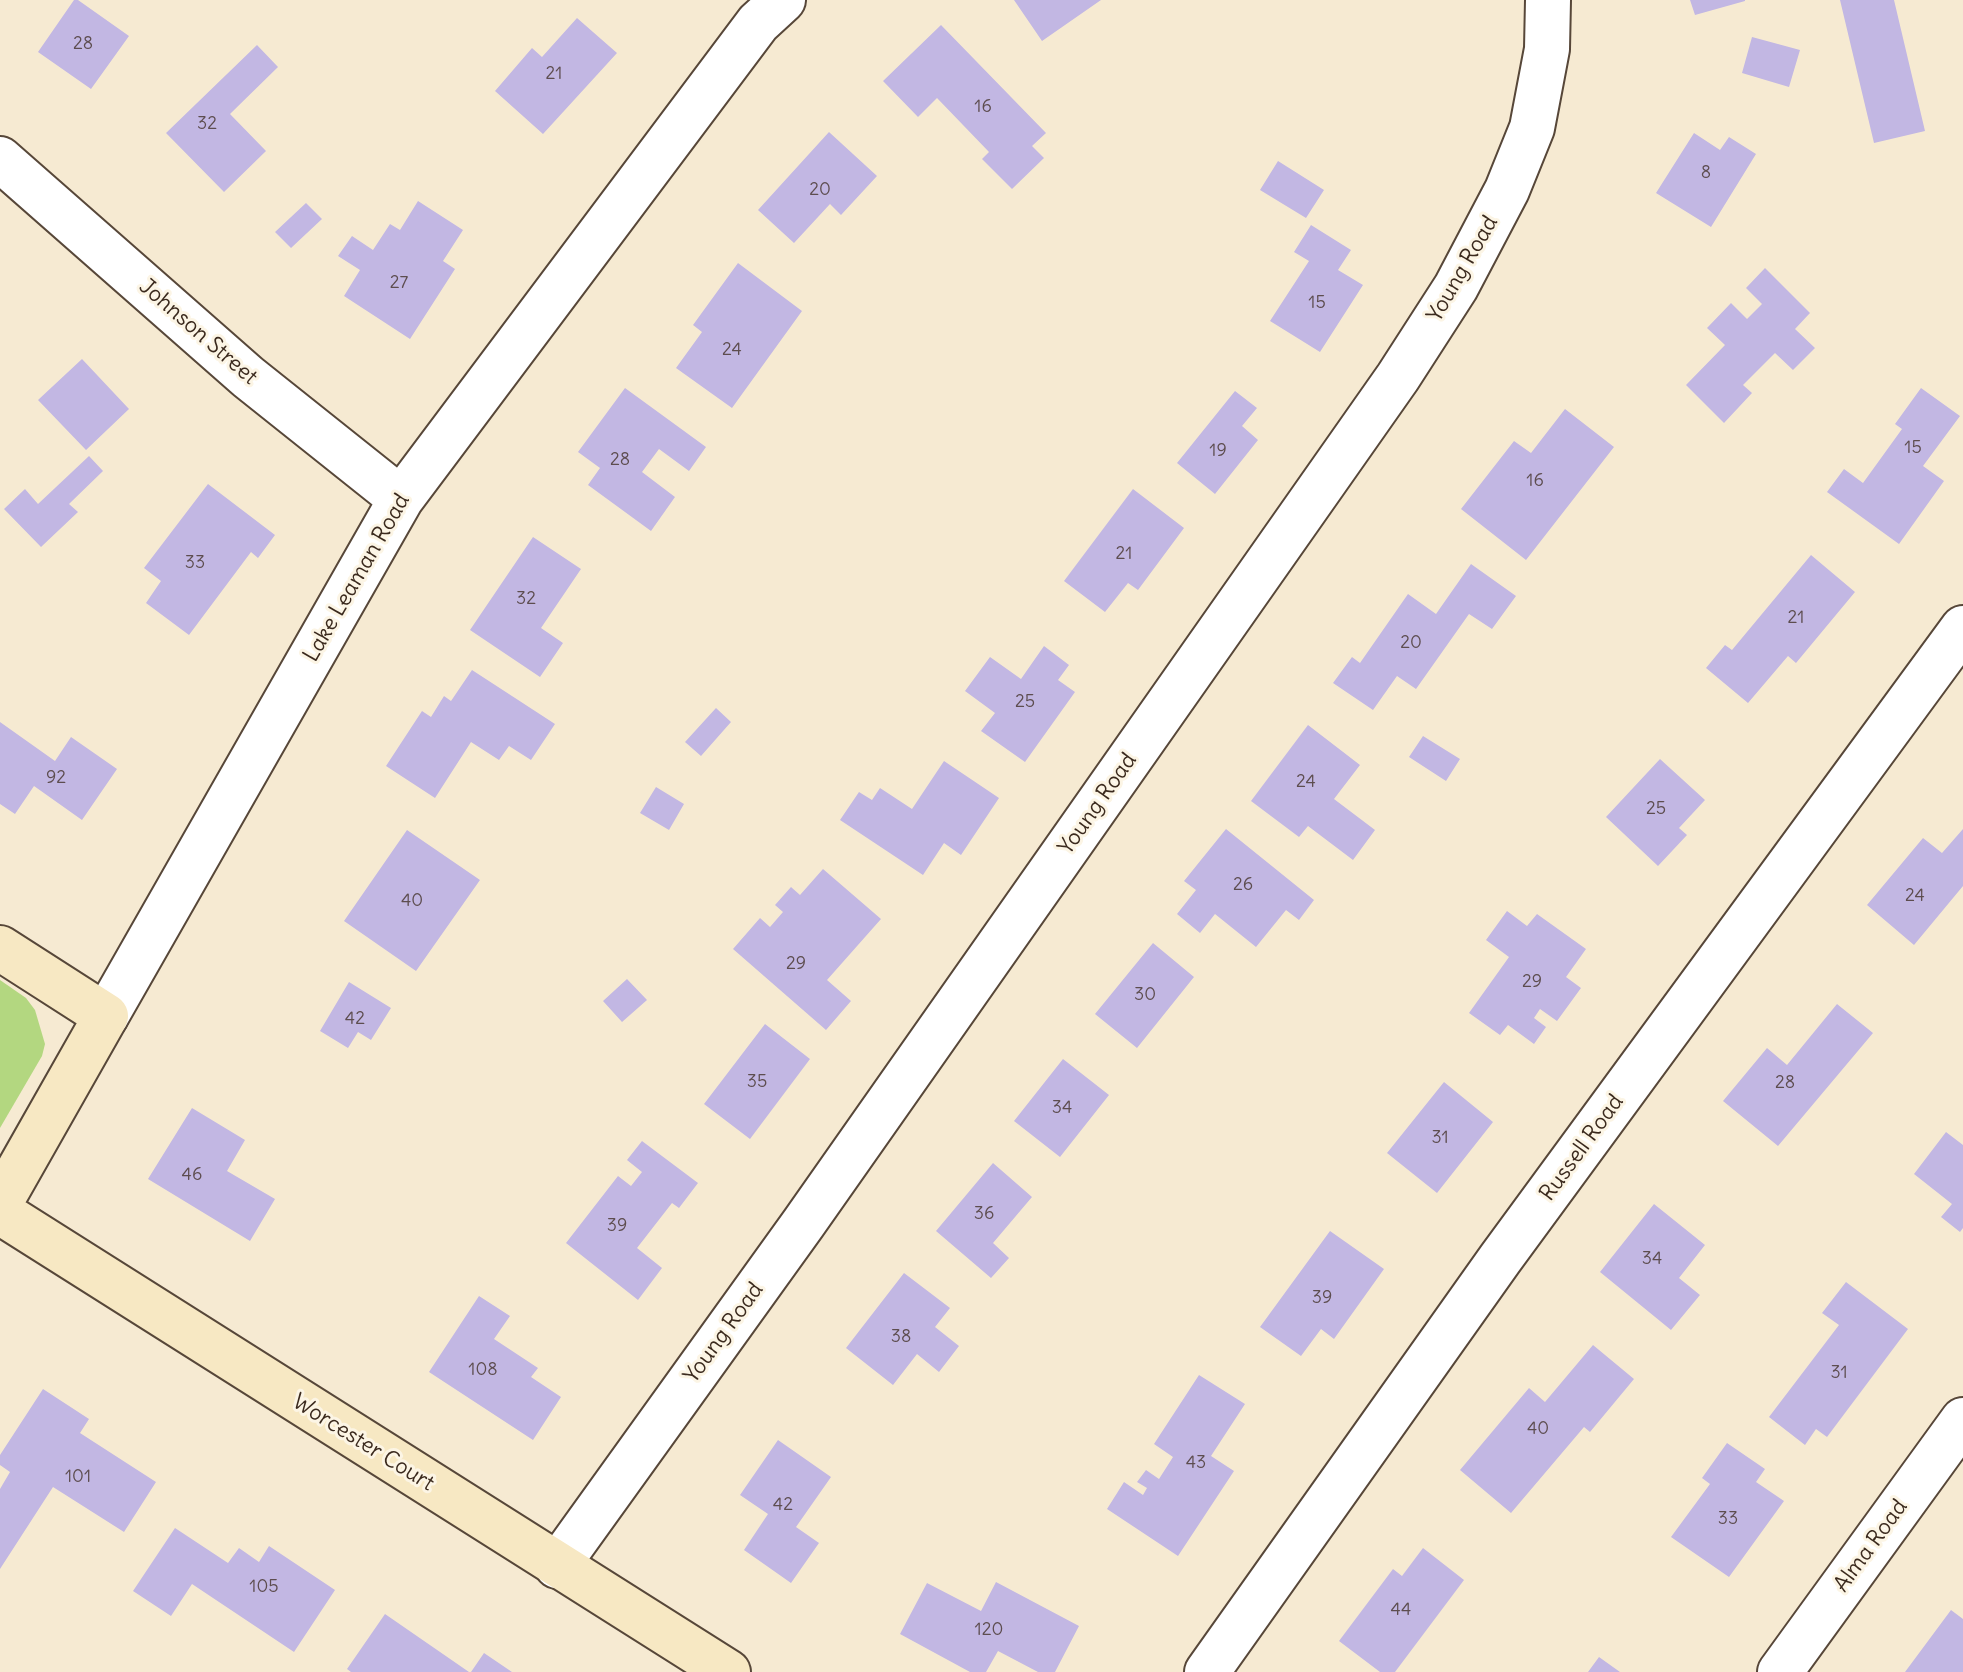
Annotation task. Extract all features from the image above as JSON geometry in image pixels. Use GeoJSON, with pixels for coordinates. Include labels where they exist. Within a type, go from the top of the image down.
{"type":"FeatureCollection","features":[{"type":"Feature","properties":{"kind":"street","name":"Young Road"},"geometry":{"type":"LineString","coordinates":[[557,1566],[812,1211],[1398,377],[1456,287],[1507,190],[1532,128],[1547,49],[1548,0]]}},
{"type":"Feature","properties":{"kind":"street","name":"Lake Leaman Road"},"geometry":{"type":"LineString","coordinates":[[0,1203],[401,499],[758,8]]}},
{"type":"Feature","properties":{"kind":"street","name":"Johnson Street"},"geometry":{"type":"LineString","coordinates":[[0,159],[248,377],[401,499]]}},
{"type":"Feature","properties":{"kind":"street","name":"Russell Road"},"geometry":{"type":"LineString","coordinates":[[1207,1672],[1500,1259],[1963,628]]}},
{"type":"Feature","properties":{"kind":"street"},"geometry":{"type":"LineString","coordinates":[[0,948],[106,1016]]}},
{"type":"Feature","properties":{"kind":"street","name":"Worcester Court"},"geometry":{"type":"LineString","coordinates":[[0,1212],[728,1672]]}},
{"type":"Feature","properties":{"kind":"street","name":"Alma Road"},"geometry":{"type":"LineString","coordinates":[[1780,1672],[1963,1420]]}},
{"type":"Feature","properties":{"kind":"green space"},"geometry":{"type":"Polygon","coordinates":[[[0,980],[26,998],[35,1010],[45,1044],[42,1056],[0,1128],[0,980]]]}},
{"type":"Feature","properties":{"kind":"building"},"geometry":{"type":"Polygon","coordinates":[[[74,0],[129,36],[91,89],[38,52],[74,0]]]}},
{"type":"Feature","properties":{"kind":"building"},"geometry":{"type":"Polygon","coordinates":[[[1014,0],[1101,0],[1042,41],[1014,0]]]}},
{"type":"Feature","properties":{"kind":"building"},"geometry":{"type":"Polygon","coordinates":[[[1690,0],[1745,0],[1745,1],[1695,15],[1690,0]]]}},
{"type":"Feature","properties":{"kind":"building"},"geometry":{"type":"Polygon","coordinates":[[[1840,0],[1894,0],[1925,131],[1874,143],[1840,0]]]}},
{"type":"Feature","properties":{"kind":"building"},"geometry":{"type":"Polygon","coordinates":[[[577,18],[617,53],[543,134],[495,91],[532,48],[542,57],[577,18]]]}},
{"type":"Feature","properties":{"kind":"building"},"geometry":{"type":"Polygon","coordinates":[[[941,25],[1046,133],[1032,146],[1044,158],[1012,189],[982,159],[989,152],[937,98],[918,117],[883,81],[941,25]]]}},
{"type":"Feature","properties":{"kind":"building"},"geometry":{"type":"Polygon","coordinates":[[[1752,37],[1800,50],[1789,87],[1742,73],[1752,37]]]}},
{"type":"Feature","properties":{"kind":"building"},"geometry":{"type":"Polygon","coordinates":[[[257,45],[278,67],[230,114],[266,151],[224,192],[166,133],[257,45]]]}},
{"type":"Feature","properties":{"kind":"building"},"geometry":{"type":"Polygon","coordinates":[[[829,132],[877,176],[841,215],[830,204],[794,243],[758,210],[829,132]]]}},
{"type":"Feature","properties":{"kind":"building"},"geometry":{"type":"Polygon","coordinates":[[[1694,133],[1720,150],[1729,137],[1756,154],[1711,227],[1656,193],[1694,133]]]}},
{"type":"Feature","properties":{"kind":"building"},"geometry":{"type":"Polygon","coordinates":[[[1278,161],[1324,190],[1306,218],[1260,190],[1278,161]]]}},
{"type":"Feature","properties":{"kind":"building"},"geometry":{"type":"Polygon","coordinates":[[[418,201],[463,230],[443,261],[455,269],[410,339],[344,296],[360,270],[338,256],[352,236],[373,250],[390,224],[400,230],[418,201]]]}},
{"type":"Feature","properties":{"kind":"building"},"geometry":{"type":"Polygon","coordinates":[[[306,203],[322,219],[291,248],[275,232],[306,203]]]}},
{"type":"Feature","properties":{"kind":"building"},"geometry":{"type":"Polygon","coordinates":[[[1311,225],[1351,250],[1338,270],[1363,285],[1320,352],[1270,321],[1309,261],[1294,252],[1311,225]]]}},
{"type":"Feature","properties":{"kind":"building"},"geometry":{"type":"Polygon","coordinates":[[[738,263],[802,311],[732,408],[676,368],[702,332],[693,325],[738,263]]]}},
{"type":"Feature","properties":{"kind":"building"},"geometry":{"type":"Polygon","coordinates":[[[1765,268],[1810,313],[1795,329],[1815,348],[1793,370],[1775,353],[1743,385],[1752,393],[1724,423],[1686,385],[1725,345],[1707,328],[1731,303],[1747,319],[1762,304],[1746,288],[1765,268]]]}},
{"type":"Feature","properties":{"kind":"building"},"geometry":{"type":"Polygon","coordinates":[[[82,359],[129,409],[86,450],[38,400],[82,359]]]}},
{"type":"Feature","properties":{"kind":"building"},"geometry":{"type":"Polygon","coordinates":[[[625,388],[706,447],[689,471],[659,449],[642,472],[675,497],[651,531],[588,485],[600,468],[578,452],[625,388]]]}},
{"type":"Feature","properties":{"kind":"building"},"geometry":{"type":"Polygon","coordinates":[[[1921,388],[1960,416],[1923,466],[1944,481],[1899,544],[1827,492],[1844,469],[1863,483],[1902,429],[1895,424],[1921,388]]]}},
{"type":"Feature","properties":{"kind":"building"},"geometry":{"type":"Polygon","coordinates":[[[1235,391],[1257,408],[1242,426],[1258,440],[1215,494],[1177,463],[1235,391]]]}},
{"type":"Feature","properties":{"kind":"building"},"geometry":{"type":"Polygon","coordinates":[[[1565,409],[1614,447],[1526,560],[1461,509],[1514,441],[1531,453],[1565,409]]]}},
{"type":"Feature","properties":{"kind":"building"},"geometry":{"type":"Polygon","coordinates":[[[89,456],[103,471],[69,504],[78,512],[41,547],[4,509],[25,489],[38,504],[89,456]]]}},
{"type":"Feature","properties":{"kind":"building"},"geometry":{"type":"Polygon","coordinates":[[[208,484],[275,535],[258,558],[251,552],[189,635],[146,603],[161,581],[144,568],[208,484]]]}},
{"type":"Feature","properties":{"kind":"building"},"geometry":{"type":"Polygon","coordinates":[[[1133,489],[1184,528],[1138,590],[1128,583],[1105,612],[1064,581],[1133,489]]]}},
{"type":"Feature","properties":{"kind":"building"},"geometry":{"type":"Polygon","coordinates":[[[533,537],[581,569],[541,628],[563,643],[540,677],[470,630],[533,537]]]}},
{"type":"Feature","properties":{"kind":"building"},"geometry":{"type":"Polygon","coordinates":[[[1811,555],[1855,592],[1796,663],[1788,656],[1748,703],[1706,668],[1725,645],[1732,650],[1811,555]]]}},
{"type":"Feature","properties":{"kind":"building"},"geometry":{"type":"Polygon","coordinates":[[[1471,564],[1516,596],[1492,629],[1469,614],[1416,689],[1397,676],[1373,710],[1333,683],[1352,657],[1360,663],[1408,594],[1436,614],[1471,564]]]}},
{"type":"Feature","properties":{"kind":"building"},"geometry":{"type":"Polygon","coordinates":[[[1044,646],[1069,665],[1058,680],[1075,692],[1025,762],[981,731],[995,713],[965,691],[990,657],[1021,679],[1044,646]]]}},
{"type":"Feature","properties":{"kind":"building"},"geometry":{"type":"Polygon","coordinates":[[[472,670],[555,724],[531,760],[509,746],[499,760],[471,742],[435,798],[386,766],[422,711],[431,717],[444,696],[451,701],[472,670]]]}},
{"type":"Feature","properties":{"kind":"building"},"geometry":{"type":"Polygon","coordinates":[[[716,708],[731,722],[701,756],[685,742],[716,708]]]}},
{"type":"Feature","properties":{"kind":"building"},"geometry":{"type":"Polygon","coordinates":[[[0,722],[55,761],[71,737],[117,769],[82,820],[34,786],[15,814],[0,804],[0,722]]]}},
{"type":"Feature","properties":{"kind":"building"},"geometry":{"type":"Polygon","coordinates":[[[1308,725],[1360,765],[1334,799],[1375,830],[1353,860],[1308,826],[1299,837],[1251,801],[1308,725]]]}},
{"type":"Feature","properties":{"kind":"building"},"geometry":{"type":"Polygon","coordinates":[[[1423,736],[1460,759],[1446,781],[1409,757],[1423,736]]]}},
{"type":"Feature","properties":{"kind":"building"},"geometry":{"type":"Polygon","coordinates":[[[1660,759],[1705,800],[1679,828],[1687,835],[1658,866],[1606,817],[1660,759]]]}},
{"type":"Feature","properties":{"kind":"building"},"geometry":{"type":"Polygon","coordinates":[[[944,761],[999,798],[961,855],[944,843],[923,875],[840,820],[859,792],[872,800],[880,788],[912,809],[944,761]]]}},
{"type":"Feature","properties":{"kind":"building"},"geometry":{"type":"Polygon","coordinates":[[[656,787],[684,804],[669,830],[640,813],[656,787]]]}},
{"type":"Feature","properties":{"kind":"building"},"geometry":{"type":"Polygon","coordinates":[[[1226,829],[1314,900],[1299,920],[1286,910],[1256,947],[1215,914],[1200,933],[1177,914],[1196,890],[1184,881],[1226,829]]]}},
{"type":"Feature","properties":{"kind":"building"},"geometry":{"type":"Polygon","coordinates":[[[1963,829],[1963,886],[1914,945],[1867,905],[1923,838],[1942,853],[1963,829]]]}},
{"type":"Feature","properties":{"kind":"building"},"geometry":{"type":"Polygon","coordinates":[[[407,830],[480,880],[416,971],[344,921],[407,830]]]}},
{"type":"Feature","properties":{"kind":"building"},"geometry":{"type":"Polygon","coordinates":[[[823,869],[881,919],[827,980],[851,1001],[826,1030],[733,949],[760,918],[770,927],[783,912],[775,905],[791,887],[800,895],[823,869]]]}},
{"type":"Feature","properties":{"kind":"building"},"geometry":{"type":"Polygon","coordinates":[[[1507,911],[1527,926],[1537,914],[1586,949],[1566,977],[1581,988],[1557,1021],[1540,1009],[1534,1018],[1546,1027],[1534,1044],[1508,1025],[1500,1035],[1469,1013],[1509,957],[1486,940],[1507,911]]]}},
{"type":"Feature","properties":{"kind":"building"},"geometry":{"type":"Polygon","coordinates":[[[1153,943],[1194,977],[1137,1048],[1095,1014],[1153,943]]]}},
{"type":"Feature","properties":{"kind":"building"},"geometry":{"type":"Polygon","coordinates":[[[627,979],[647,1000],[622,1022],[603,1001],[627,979]]]}},
{"type":"Feature","properties":{"kind":"building"},"geometry":{"type":"Polygon","coordinates":[[[349,982],[391,1008],[371,1040],[358,1032],[348,1048],[320,1031],[349,982]]]}},
{"type":"Feature","properties":{"kind":"building"},"geometry":{"type":"Polygon","coordinates":[[[1837,1004],[1873,1033],[1778,1146],[1723,1101],[1767,1048],[1787,1065],[1837,1004]]]}},
{"type":"Feature","properties":{"kind":"building"},"geometry":{"type":"Polygon","coordinates":[[[765,1024],[810,1059],[750,1139],[704,1104],[765,1024]]]}},
{"type":"Feature","properties":{"kind":"building"},"geometry":{"type":"Polygon","coordinates":[[[1063,1059],[1109,1095],[1060,1157],[1014,1121],[1063,1059]]]}},
{"type":"Feature","properties":{"kind":"building"},"geometry":{"type":"Polygon","coordinates":[[[1444,1082],[1493,1122],[1437,1193],[1387,1153],[1444,1082]]]}},
{"type":"Feature","properties":{"kind":"building"},"geometry":{"type":"Polygon","coordinates":[[[192,1108],[245,1140],[227,1171],[275,1199],[250,1241],[148,1179],[192,1108]]]}},
{"type":"Feature","properties":{"kind":"building"},"geometry":{"type":"Polygon","coordinates":[[[1946,1132],[1963,1145],[1963,1228],[1960,1232],[1941,1217],[1952,1204],[1914,1174],[1946,1132]]]}},
{"type":"Feature","properties":{"kind":"building"},"geometry":{"type":"Polygon","coordinates":[[[642,1141],[698,1183],[679,1208],[672,1203],[637,1248],[662,1268],[638,1300],[566,1243],[618,1176],[631,1186],[642,1172],[627,1160],[642,1141]]]}},
{"type":"Feature","properties":{"kind":"building"},"geometry":{"type":"Polygon","coordinates":[[[993,1163],[1032,1197],[993,1243],[1009,1258],[991,1278],[936,1231],[993,1163]]]}},
{"type":"Feature","properties":{"kind":"building"},"geometry":{"type":"Polygon","coordinates":[[[1654,1204],[1705,1245],[1679,1278],[1700,1295],[1671,1330],[1600,1272],[1654,1204]]]}},
{"type":"Feature","properties":{"kind":"building"},"geometry":{"type":"Polygon","coordinates":[[[1330,1231],[1384,1269],[1334,1339],[1321,1329],[1301,1356],[1260,1327],[1330,1231]]]}},
{"type":"Feature","properties":{"kind":"building"},"geometry":{"type":"Polygon","coordinates":[[[904,1273],[950,1308],[935,1327],[959,1346],[939,1372],[917,1354],[893,1385],[846,1348],[904,1273]]]}},
{"type":"Feature","properties":{"kind":"building"},"geometry":{"type":"Polygon","coordinates":[[[1846,1282],[1908,1329],[1827,1437],[1816,1429],[1805,1445],[1769,1417],[1839,1325],[1822,1313],[1846,1282]]]}},
{"type":"Feature","properties":{"kind":"building"},"geometry":{"type":"Polygon","coordinates":[[[479,1296],[510,1316],[494,1339],[538,1368],[531,1377],[561,1397],[533,1440],[429,1372],[479,1296]]]}},
{"type":"Feature","properties":{"kind":"building"},"geometry":{"type":"Polygon","coordinates":[[[1593,1345],[1634,1379],[1590,1432],[1584,1427],[1511,1513],[1460,1470],[1529,1388],[1545,1402],[1593,1345]]]}},
{"type":"Feature","properties":{"kind":"building"},"geometry":{"type":"Polygon","coordinates":[[[1199,1375],[1245,1404],[1211,1456],[1234,1471],[1178,1556],[1107,1509],[1124,1482],[1143,1495],[1147,1488],[1137,1482],[1146,1470],[1159,1479],[1173,1457],[1154,1444],[1199,1375]]]}},
{"type":"Feature","properties":{"kind":"building"},"geometry":{"type":"Polygon","coordinates":[[[43,1389],[89,1419],[80,1433],[156,1482],[124,1532],[53,1487],[0,1569],[0,1489],[10,1472],[0,1465],[0,1455],[43,1389]]]}},
{"type":"Feature","properties":{"kind":"building"},"geometry":{"type":"Polygon","coordinates":[[[778,1440],[831,1477],[796,1527],[819,1543],[791,1583],[744,1550],[768,1514],[740,1495],[778,1440]]]}},
{"type":"Feature","properties":{"kind":"building"},"geometry":{"type":"Polygon","coordinates":[[[1727,1443],[1765,1469],[1756,1482],[1784,1501],[1729,1577],[1671,1537],[1710,1484],[1702,1478],[1727,1443]]]}},
{"type":"Feature","properties":{"kind":"building"},"geometry":{"type":"Polygon","coordinates":[[[175,1528],[228,1563],[239,1548],[259,1562],[269,1546],[335,1590],[294,1652],[192,1584],[171,1616],[133,1591],[175,1528]]]}},
{"type":"Feature","properties":{"kind":"building"},"geometry":{"type":"Polygon","coordinates":[[[1423,1548],[1464,1580],[1395,1672],[1380,1672],[1339,1641],[1393,1569],[1402,1576],[1423,1548]]]}},
{"type":"Feature","properties":{"kind":"building"},"geometry":{"type":"Polygon","coordinates":[[[996,1582],[1079,1626],[1055,1672],[1038,1672],[998,1651],[986,1672],[970,1672],[900,1634],[927,1583],[981,1611],[996,1582]]]}},
{"type":"Feature","properties":{"kind":"building"},"geometry":{"type":"Polygon","coordinates":[[[1951,1610],[1963,1619],[1963,1672],[1905,1672],[1951,1610]]]}},
{"type":"Feature","properties":{"kind":"building"},"geometry":{"type":"Polygon","coordinates":[[[385,1614],[469,1672],[351,1672],[347,1669],[385,1614]]]}},
{"type":"Feature","properties":{"kind":"building"},"geometry":{"type":"Polygon","coordinates":[[[484,1653],[512,1672],[471,1672],[484,1653]]]}},
{"type":"Feature","properties":{"kind":"building"},"geometry":{"type":"Polygon","coordinates":[[[1599,1657],[1620,1672],[1588,1672],[1599,1657]]]}}]}
